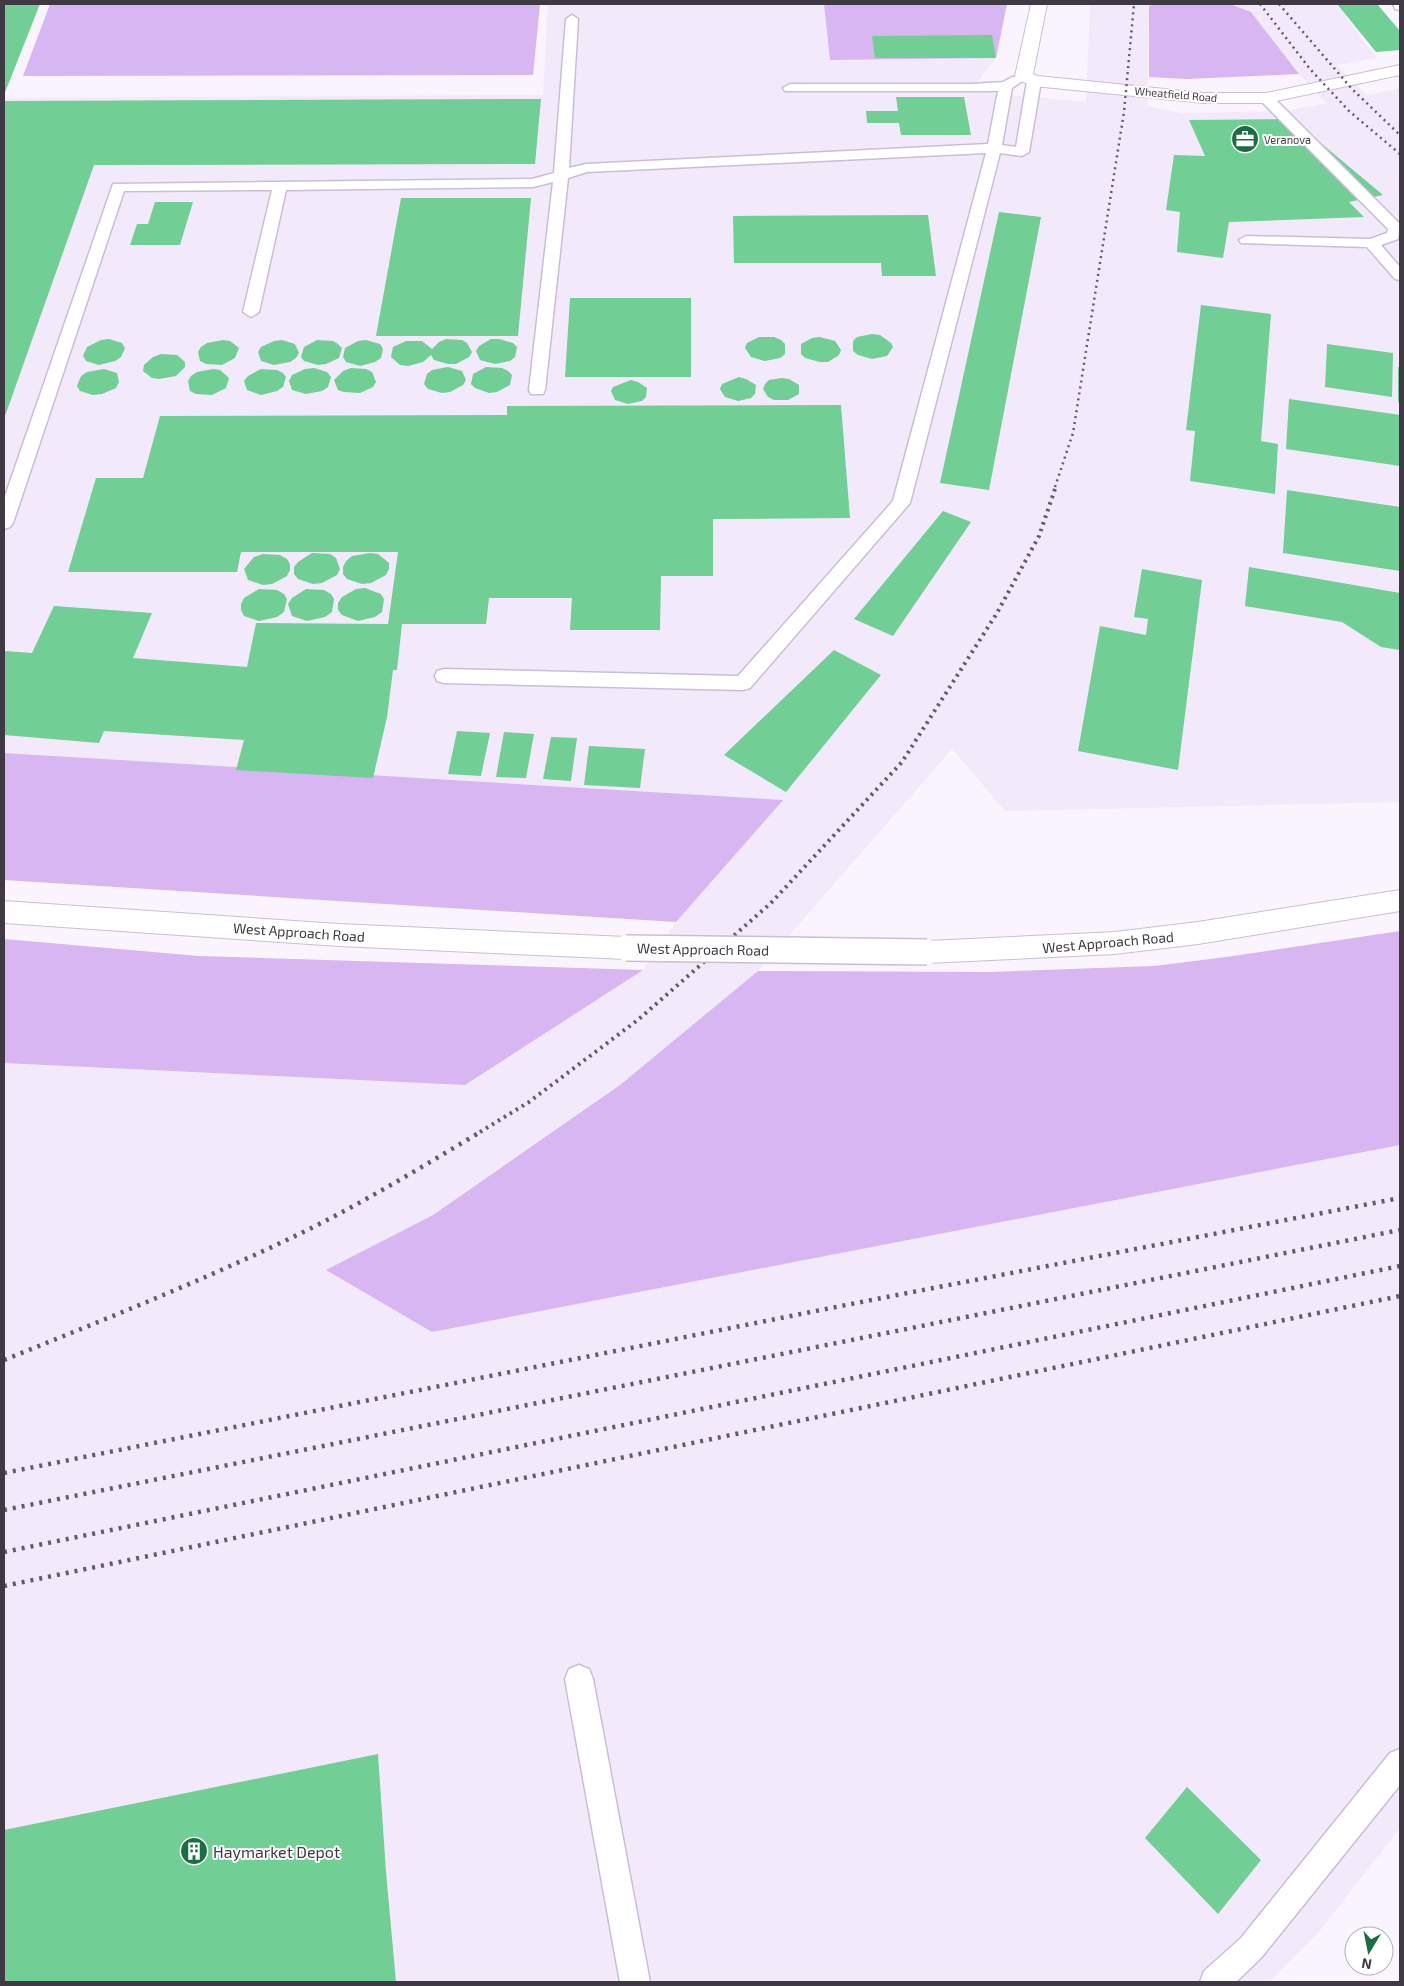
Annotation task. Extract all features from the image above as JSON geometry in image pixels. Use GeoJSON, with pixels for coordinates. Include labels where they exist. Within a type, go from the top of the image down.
{"type":"FeatureCollection","features":[{"type":"Feature","properties":{"kind":"street"},"geometry":{"type":"LineString","coordinates":[[1029,79],[1039,4]]}},
{"type":"Feature","properties":{"kind":"street","name":"Wheatfield Road"},"geometry":{"type":"LineString","coordinates":[[1029,79],[1204,98],[1266,98],[1400,70]]}},
{"type":"Feature","properties":{"kind":"street","name":"West Approach Road"},"geometry":{"type":"LineString","coordinates":[[4,912],[339,935],[626,948],[927,952],[1115,943],[1207,932],[1400,900]]}},
{"type":"Feature","properties":{"kind":"lane"},"geometry":{"type":"LineString","coordinates":[[537,390],[561,175],[572,19]]}},
{"type":"Feature","properties":{"kind":"lane"},"geometry":{"type":"LineString","coordinates":[[4,523],[118,187],[533,183],[586,168],[994,148],[1022,152],[1029,79],[1006,86],[790,88]]}},
{"type":"Feature","properties":{"kind":"lane"},"geometry":{"type":"LineString","coordinates":[[444,676],[743,683],[902,502],[994,148],[1006,86]]}},
{"type":"Feature","properties":{"kind":"lane"},"geometry":{"type":"LineString","coordinates":[[1246,240],[1371,243],[1393,236],[1396,228],[1266,98]]}},
{"type":"Feature","properties":{"kind":"lane"},"geometry":{"type":"LineString","coordinates":[[251,312],[280,185]]}},
{"type":"Feature","properties":{"kind":"lane"},"geometry":{"type":"LineString","coordinates":[[1371,243],[1400,276]]}},
{"type":"Feature","properties":{"kind":"lane"},"geometry":{"type":"LineString","coordinates":[[579,1679],[635,1982]]}},
{"type":"Feature","properties":{"kind":"lane"},"geometry":{"type":"LineString","coordinates":[[1214,1982],[1251,1948],[1400,1763]]}},
{"type":"Feature","properties":{"kind":"shaded area"},"geometry":{"type":"Polygon","coordinates":[[[50,4],[540,4],[533,75],[23,76],[50,4]]]}},
{"type":"Feature","properties":{"kind":"shaded area"},"geometry":{"type":"Polygon","coordinates":[[[548,4],[824,4],[830,60],[996,58],[972,88],[974,92],[1086,102],[1090,4],[1154,4],[1149,6],[1147,106],[1181,113],[1287,111],[1326,103],[1299,74],[1251,12],[1230,4],[1336,4],[1377,58],[1337,65],[1366,95],[1400,89],[1400,802],[1005,811],[952,749],[758,971],[620,1085],[433,1215],[327,1270],[432,1332],[1400,1145],[1400,1828],[1318,1933],[1269,1982],[4,1982],[4,1063],[465,1085],[643,970],[676,922],[782,800],[4,753],[4,98],[543,95],[548,4]]]}},
{"type":"Feature","properties":{"kind":"shaded area"},"geometry":{"type":"Polygon","coordinates":[[[824,4],[1007,4],[996,58],[830,60],[824,4]]]}},
{"type":"Feature","properties":{"kind":"shaded area"},"geometry":{"type":"Polygon","coordinates":[[[1154,4],[1230,4],[1251,12],[1299,74],[1187,79],[1149,77],[1149,6],[1154,4]]]}},
{"type":"Feature","properties":{"kind":"shaded area"},"geometry":{"type":"Polygon","coordinates":[[[4,753],[783,800],[676,922],[4,880],[4,753]]]}},
{"type":"Feature","properties":{"kind":"shaded area"},"geometry":{"type":"Polygon","coordinates":[[[1400,931],[1400,1145],[432,1332],[326,1270],[433,1215],[620,1085],[758,971],[989,972],[1154,966],[1400,931]]]}},
{"type":"Feature","properties":{"kind":"shaded area"},"geometry":{"type":"Polygon","coordinates":[[[4,939],[199,956],[643,970],[465,1085],[4,1063],[4,939]]]}},
{"type":"Feature","properties":{"kind":"building"},"geometry":{"type":"Polygon","coordinates":[[[4,4],[40,4],[4,95],[4,4]]]}},
{"type":"Feature","properties":{"kind":"building"},"geometry":{"type":"Polygon","coordinates":[[[1337,4],[1377,4],[1400,31],[1400,50],[1376,52],[1337,4]]]}},
{"type":"Feature","properties":{"kind":"building"},"geometry":{"type":"Polygon","coordinates":[[[992,35],[996,58],[875,58],[872,36],[992,35]]]}},
{"type":"Feature","properties":{"kind":"building"},"geometry":{"type":"Polygon","coordinates":[[[896,97],[964,97],[971,135],[901,135],[899,123],[867,123],[866,111],[898,111],[896,97]]]}},
{"type":"Feature","properties":{"kind":"building"},"geometry":{"type":"Polygon","coordinates":[[[541,99],[535,164],[94,165],[4,419],[4,101],[541,99]]]}},
{"type":"Feature","properties":{"kind":"building"},"geometry":{"type":"Polygon","coordinates":[[[1292,119],[1383,195],[1349,202],[1364,217],[1229,222],[1223,258],[1177,252],[1180,212],[1166,210],[1174,155],[1205,156],[1189,120],[1292,119]]]}},
{"type":"Feature","properties":{"kind":"building"},"geometry":{"type":"Polygon","coordinates":[[[401,198],[531,198],[518,336],[376,336],[401,198]]]}},
{"type":"Feature","properties":{"kind":"building"},"geometry":{"type":"Polygon","coordinates":[[[155,202],[193,202],[180,245],[130,245],[137,224],[148,224],[155,202]]]}},
{"type":"Feature","properties":{"kind":"building"},"geometry":{"type":"Polygon","coordinates":[[[999,212],[1041,217],[989,490],[940,483],[999,212]]]}},
{"type":"Feature","properties":{"kind":"building"},"geometry":{"type":"Polygon","coordinates":[[[928,215],[936,276],[882,276],[881,263],[734,263],[733,216],[928,215]]]}},
{"type":"Feature","properties":{"kind":"building"},"geometry":{"type":"Polygon","coordinates":[[[570,298],[691,298],[691,377],[565,377],[570,298]]]}},
{"type":"Feature","properties":{"kind":"building"},"geometry":{"type":"Polygon","coordinates":[[[1201,305],[1271,314],[1261,441],[1278,444],[1275,494],[1190,481],[1195,431],[1186,430],[1201,305]]]}},
{"type":"Feature","properties":{"kind":"building"},"geometry":{"type":"Polygon","coordinates":[[[872,334],[880,335],[891,343],[893,347],[887,356],[872,359],[858,355],[853,351],[853,341],[857,337],[872,334]]]}},
{"type":"Feature","properties":{"kind":"building"},"geometry":{"type":"Polygon","coordinates":[[[759,337],[774,337],[781,340],[785,344],[785,354],[780,358],[765,361],[751,357],[745,348],[747,343],[759,337]]]}},
{"type":"Feature","properties":{"kind":"building"},"geometry":{"type":"Polygon","coordinates":[[[820,337],[835,341],[841,350],[839,355],[828,362],[805,358],[801,354],[801,344],[812,338],[820,337]]]}},
{"type":"Feature","properties":{"kind":"building"},"geometry":{"type":"Polygon","coordinates":[[[109,339],[122,343],[125,348],[121,357],[115,361],[99,365],[86,361],[83,356],[87,347],[101,340],[109,339]]]}},
{"type":"Feature","properties":{"kind":"building"},"geometry":{"type":"Polygon","coordinates":[[[446,339],[462,340],[467,343],[472,352],[469,357],[456,364],[448,364],[434,360],[431,355],[423,362],[408,366],[400,365],[391,357],[393,347],[406,341],[422,341],[432,349],[439,342],[446,339]]]}},
{"type":"Feature","properties":{"kind":"building"},"geometry":{"type":"Polygon","coordinates":[[[491,339],[513,343],[517,347],[515,357],[510,361],[495,364],[480,360],[476,351],[479,346],[491,339]]]}},
{"type":"Feature","properties":{"kind":"building"},"geometry":{"type":"Polygon","coordinates":[[[223,340],[230,341],[239,348],[235,358],[222,365],[206,364],[200,361],[198,352],[201,347],[207,343],[223,340]]]}},
{"type":"Feature","properties":{"kind":"building"},"geometry":{"type":"Polygon","coordinates":[[[282,340],[295,344],[299,353],[296,358],[290,362],[274,365],[261,361],[258,352],[261,347],[274,341],[282,340]]]}},
{"type":"Feature","properties":{"kind":"building"},"geometry":{"type":"Polygon","coordinates":[[[317,340],[333,341],[338,344],[342,348],[339,358],[326,364],[318,365],[304,361],[301,357],[304,347],[317,340]]]}},
{"type":"Feature","properties":{"kind":"building"},"geometry":{"type":"Polygon","coordinates":[[[366,340],[380,344],[383,349],[381,358],[375,362],[360,366],[346,362],[343,357],[345,348],[358,341],[366,340]]]}},
{"type":"Feature","properties":{"kind":"building"},"geometry":{"type":"Polygon","coordinates":[[[1327,344],[1393,353],[1392,397],[1325,387],[1327,344]]]}},
{"type":"Feature","properties":{"kind":"building"},"geometry":{"type":"Polygon","coordinates":[[[161,354],[177,355],[185,362],[185,367],[176,376],[159,379],[152,378],[143,371],[144,365],[153,357],[161,354]]]}},
{"type":"Feature","properties":{"kind":"building"},"geometry":{"type":"Polygon","coordinates":[[[448,367],[462,371],[466,380],[463,385],[450,392],[442,393],[428,389],[424,384],[427,374],[432,370],[448,367]]]}},
{"type":"Feature","properties":{"kind":"building"},"geometry":{"type":"Polygon","coordinates":[[[486,367],[502,368],[508,371],[512,375],[510,385],[497,392],[489,393],[475,388],[471,384],[473,374],[486,367]]]}},
{"type":"Feature","properties":{"kind":"building"},"geometry":{"type":"Polygon","coordinates":[[[1398,367],[1400,368],[1400,403],[1398,402],[1398,367]]]}},
{"type":"Feature","properties":{"kind":"building"},"geometry":{"type":"Polygon","coordinates":[[[314,368],[327,372],[331,377],[328,387],[322,391],[306,394],[292,390],[289,381],[292,375],[305,369],[314,368]]]}},
{"type":"Feature","properties":{"kind":"building"},"geometry":{"type":"Polygon","coordinates":[[[351,368],[366,369],[372,372],[376,382],[373,387],[360,393],[338,390],[334,380],[343,371],[351,368]]]}},
{"type":"Feature","properties":{"kind":"building"},"geometry":{"type":"Polygon","coordinates":[[[104,369],[117,373],[119,382],[116,388],[102,394],[93,395],[80,391],[77,386],[81,376],[87,372],[104,369]]]}},
{"type":"Feature","properties":{"kind":"building"},"geometry":{"type":"Polygon","coordinates":[[[213,369],[220,370],[229,378],[226,388],[212,395],[196,394],[190,391],[188,381],[191,376],[197,372],[213,369]]]}},
{"type":"Feature","properties":{"kind":"building"},"geometry":{"type":"Polygon","coordinates":[[[261,369],[277,370],[283,373],[286,377],[283,387],[277,391],[261,395],[247,390],[244,381],[248,376],[261,369]]]}},
{"type":"Feature","properties":{"kind":"building"},"geometry":{"type":"Polygon","coordinates":[[[739,377],[756,385],[755,394],[751,398],[738,401],[725,397],[720,389],[722,384],[739,377]]]}},
{"type":"Feature","properties":{"kind":"building"},"geometry":{"type":"Polygon","coordinates":[[[789,379],[799,385],[799,394],[788,400],[774,400],[768,397],[763,389],[765,384],[769,380],[789,379]]]}},
{"type":"Feature","properties":{"kind":"building"},"geometry":{"type":"Polygon","coordinates":[[[631,380],[647,388],[646,397],[642,401],[628,404],[615,400],[611,391],[613,387],[631,380]]]}},
{"type":"Feature","properties":{"kind":"building"},"geometry":{"type":"Polygon","coordinates":[[[1289,399],[1400,415],[1400,466],[1286,449],[1289,399]]]}},
{"type":"Feature","properties":{"kind":"building"},"geometry":{"type":"Polygon","coordinates":[[[841,405],[850,518],[713,519],[713,576],[661,576],[660,630],[570,630],[572,598],[489,598],[486,624],[402,624],[397,670],[393,670],[387,717],[373,778],[236,770],[244,740],[104,731],[99,743],[4,735],[4,651],[32,653],[54,606],[152,613],[133,658],[247,667],[256,623],[388,624],[398,552],[241,552],[237,572],[68,572],[96,478],[143,478],[160,416],[507,415],[507,406],[841,405]]]}},
{"type":"Feature","properties":{"kind":"building"},"geometry":{"type":"Polygon","coordinates":[[[1287,490],[1400,507],[1400,571],[1283,553],[1287,490]]]}},
{"type":"Feature","properties":{"kind":"building"},"geometry":{"type":"Polygon","coordinates":[[[943,511],[971,522],[893,636],[854,619],[943,511]]]}},
{"type":"Feature","properties":{"kind":"building"},"geometry":{"type":"Polygon","coordinates":[[[312,553],[330,554],[336,558],[340,569],[337,575],[322,583],[313,584],[298,579],[294,574],[294,567],[312,553]]]}},
{"type":"Feature","properties":{"kind":"building"},"geometry":{"type":"Polygon","coordinates":[[[370,553],[378,554],[389,563],[386,575],[371,583],[362,584],[347,579],[343,574],[343,567],[346,561],[352,556],[370,553]]]}},
{"type":"Feature","properties":{"kind":"building"},"geometry":{"type":"Polygon","coordinates":[[[263,554],[280,555],[287,559],[290,564],[290,570],[287,576],[272,584],[263,585],[248,580],[244,569],[254,557],[263,554]]]}},
{"type":"Feature","properties":{"kind":"building"},"geometry":{"type":"Polygon","coordinates":[[[1249,567],[1400,593],[1400,650],[1381,647],[1342,622],[1245,606],[1249,567]]]}},
{"type":"Feature","properties":{"kind":"building"},"geometry":{"type":"Polygon","coordinates":[[[1142,569],[1202,580],[1178,770],[1078,751],[1100,626],[1146,635],[1148,619],[1134,617],[1142,569]]]}},
{"type":"Feature","properties":{"kind":"building"},"geometry":{"type":"Polygon","coordinates":[[[365,588],[381,594],[384,599],[382,612],[375,617],[358,621],[342,615],[338,610],[338,603],[342,597],[356,589],[365,588]]]}},
{"type":"Feature","properties":{"kind":"building"},"geometry":{"type":"Polygon","coordinates":[[[259,589],[277,590],[284,594],[287,599],[284,612],[277,617],[259,621],[244,616],[241,604],[244,598],[259,589]]]}},
{"type":"Feature","properties":{"kind":"building"},"geometry":{"type":"Polygon","coordinates":[[[306,589],[324,590],[331,594],[334,599],[332,612],[325,617],[307,621],[292,616],[288,604],[292,598],[306,589]]]}},
{"type":"Feature","properties":{"kind":"building"},"geometry":{"type":"Polygon","coordinates":[[[834,650],[881,675],[786,792],[724,755],[834,650]]]}},
{"type":"Feature","properties":{"kind":"building"},"geometry":{"type":"Polygon","coordinates":[[[457,731],[490,733],[481,776],[448,774],[457,731]]]}},
{"type":"Feature","properties":{"kind":"building"},"geometry":{"type":"Polygon","coordinates":[[[504,732],[534,734],[526,778],[496,777],[504,732]]]}},
{"type":"Feature","properties":{"kind":"building"},"geometry":{"type":"Polygon","coordinates":[[[551,737],[577,738],[571,781],[543,779],[551,737]]]}},
{"type":"Feature","properties":{"kind":"building"},"geometry":{"type":"Polygon","coordinates":[[[589,746],[645,749],[640,788],[584,785],[589,746]]]}},
{"type":"Feature","properties":{"kind":"building","name":"Haymarket Depot"},"geometry":{"type":"Polygon","coordinates":[[[378,1754],[396,1982],[4,1982],[4,1830],[378,1754]]]}},
{"type":"Feature","properties":{"kind":"building"},"geometry":{"type":"Polygon","coordinates":[[[1187,1787],[1261,1860],[1218,1914],[1145,1838],[1187,1787]]]}},
{"type":"Feature","properties":{"kind":"railway"},"geometry":{"type":"LineString","coordinates":[[1055,487],[1073,433],[1124,112],[1134,4]]}},
{"type":"Feature","properties":{"kind":"railway"},"geometry":{"type":"LineString","coordinates":[[1260,4],[1310,69],[1349,111],[1400,154]]}},
{"type":"Feature","properties":{"kind":"railway"},"geometry":{"type":"LineString","coordinates":[[1279,4],[1352,89],[1400,135]]}},
{"type":"Feature","properties":{"kind":"railway"},"geometry":{"type":"LineString","coordinates":[[480,1132],[529,1102],[639,1019],[771,903],[902,762],[997,613],[1039,536],[1056,486]]}},
{"type":"Feature","properties":{"kind":"railway"},"geometry":{"type":"LineString","coordinates":[[4,1360],[258,1254],[365,1200],[482,1131]]}},
{"type":"Feature","properties":{"kind":"railway"},"geometry":{"type":"LineString","coordinates":[[4,1473],[861,1302],[1400,1198]]}},
{"type":"Feature","properties":{"kind":"railway"},"geometry":{"type":"LineString","coordinates":[[4,1510],[1400,1230]]}},
{"type":"Feature","properties":{"kind":"railway"},"geometry":{"type":"LineString","coordinates":[[4,1552],[1400,1266]]}},
{"type":"Feature","properties":{"kind":"railway"},"geometry":{"type":"LineString","coordinates":[[4,1586],[1400,1296]]}},
{"type":"Feature","properties":{"kind":"place","name":"Veranova"},"geometry":{"type":"Point","coordinates":[1245,139]}},
{"type":"Feature","properties":{"kind":"place","name":"Haymarket Depot"},"geometry":{"type":"Point","coordinates":[194,1851]}}]}
